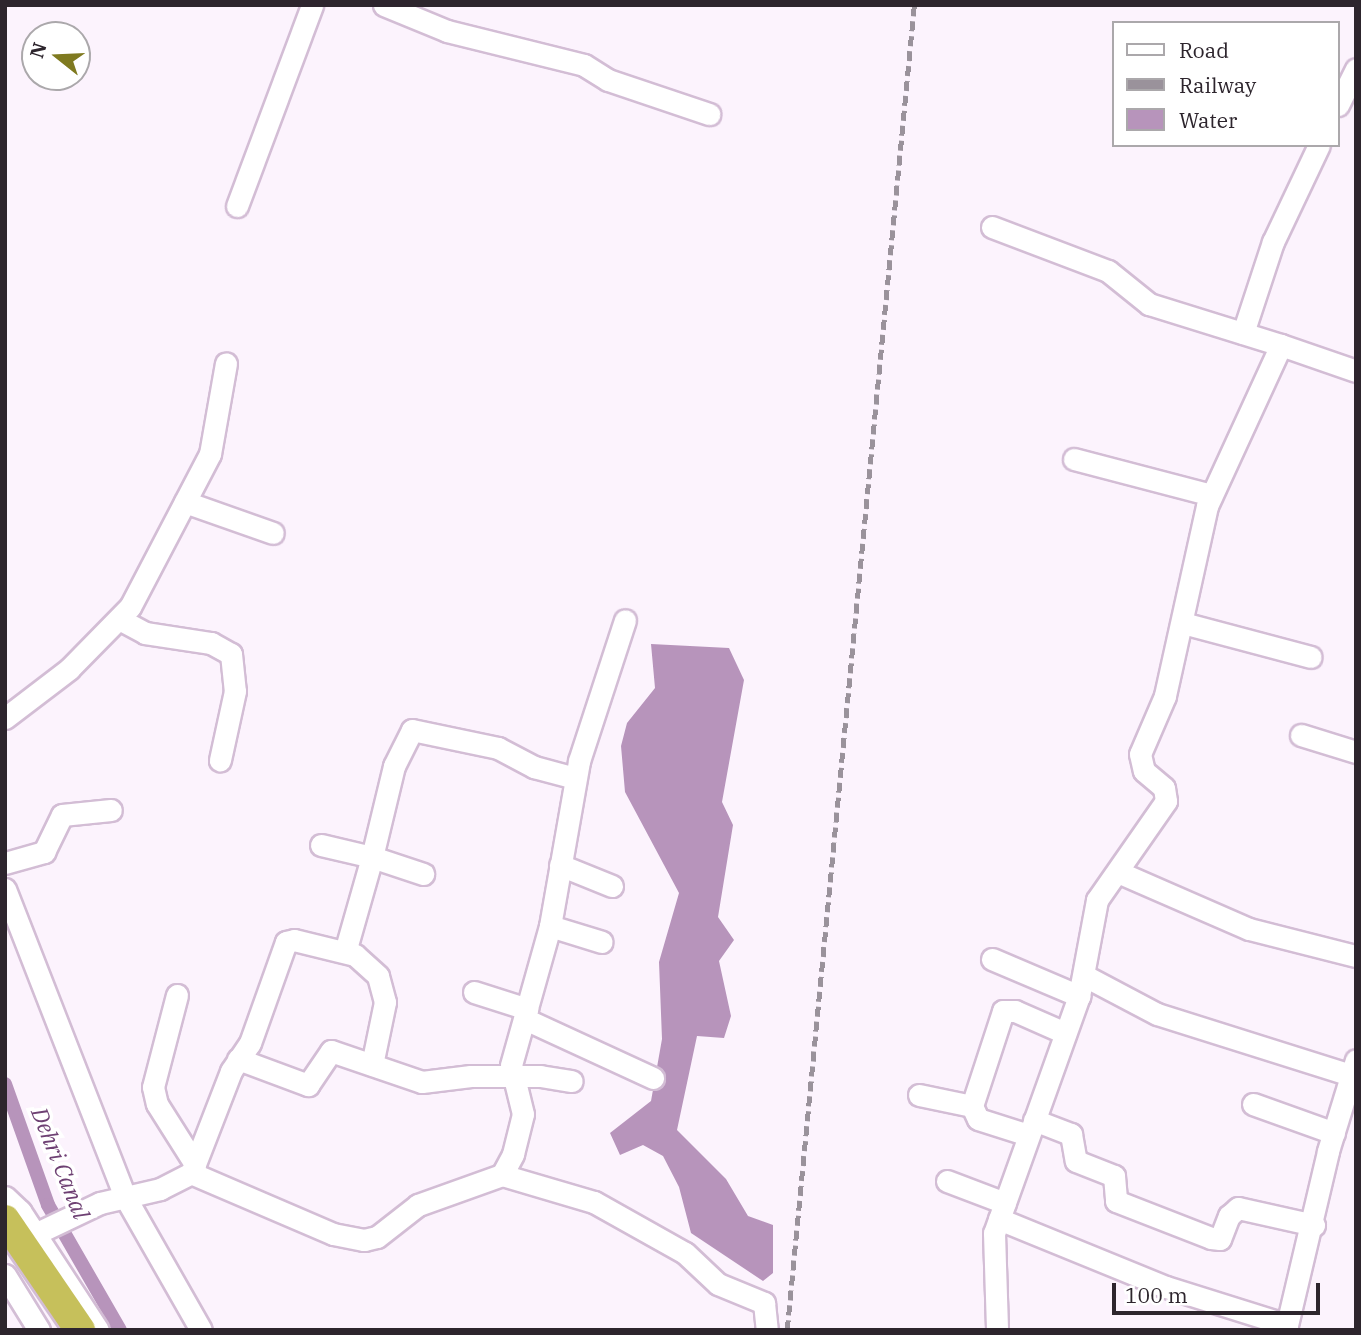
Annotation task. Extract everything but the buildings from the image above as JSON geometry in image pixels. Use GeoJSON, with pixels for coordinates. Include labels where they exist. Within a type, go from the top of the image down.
{"type":"FeatureCollection","features":[{"type":"Feature","properties":{"kind":"highway"},"geometry":{"type":"LineString","coordinates":[[19,1235],[60,1330]]}},
{"type":"Feature","properties":{"kind":"highway"},"geometry":{"type":"LineString","coordinates":[[19,1235],[80,1330]]}},
{"type":"Feature","properties":{"kind":"street"},"geometry":{"type":"LineString","coordinates":[[237,206],[312,5]]}},
{"type":"Feature","properties":{"kind":"street"},"geometry":{"type":"LineString","coordinates":[[384,5],[447,31],[584,65],[608,80],[709,114]]}},
{"type":"Feature","properties":{"kind":"street"},"geometry":{"type":"LineString","coordinates":[[1340,101],[1356,69]]}},
{"type":"Feature","properties":{"kind":"street"},"geometry":{"type":"LineString","coordinates":[[1243,333],[1273,242],[1318,147]]}},
{"type":"Feature","properties":{"kind":"street"},"geometry":{"type":"LineString","coordinates":[[992,227],[1108,271],[1149,304],[1281,345],[1356,372]]}},
{"type":"Feature","properties":{"kind":"street"},"geometry":{"type":"LineString","coordinates":[[997,1330],[992,1250],[1002,1211],[1082,986],[1097,900],[1166,801],[1164,788],[1144,771],[1140,754],[1161,709],[1211,495],[1281,345]]}},
{"type":"Feature","properties":{"kind":"street"},"geometry":{"type":"LineString","coordinates":[[5,718],[69,669],[121,620],[185,502],[215,439],[226,363]]}},
{"type":"Feature","properties":{"kind":"street"},"geometry":{"type":"LineString","coordinates":[[1074,459],[1211,495]]}},
{"type":"Feature","properties":{"kind":"street"},"geometry":{"type":"LineString","coordinates":[[185,502],[273,533]]}},
{"type":"Feature","properties":{"kind":"street"},"geometry":{"type":"LineString","coordinates":[[121,620],[145,633],[211,643],[231,654],[235,691],[220,760]]}},
{"type":"Feature","properties":{"kind":"street"},"geometry":{"type":"LineString","coordinates":[[177,995],[154,1077],[154,1095],[193,1168],[333,1234],[364,1240],[377,1237],[418,1205],[492,1182],[502,1175],[513,1154],[523,1114],[510,1076],[551,926],[575,778],[625,620]]}},
{"type":"Feature","properties":{"kind":"street"},"geometry":{"type":"LineString","coordinates":[[1183,623],[1311,657]]}},
{"type":"Feature","properties":{"kind":"street"},"geometry":{"type":"LineString","coordinates":[[345,952],[394,766],[405,735],[412,730],[498,748],[534,767],[575,778]]}},
{"type":"Feature","properties":{"kind":"street"},"geometry":{"type":"LineString","coordinates":[[1301,735],[1356,752]]}},
{"type":"Feature","properties":{"kind":"street"},"geometry":{"type":"LineString","coordinates":[[5,863],[44,852],[62,815],[111,810]]}},
{"type":"Feature","properties":{"kind":"street"},"geometry":{"type":"LineString","coordinates":[[321,845],[372,857],[423,874]]}},
{"type":"Feature","properties":{"kind":"street"},"geometry":{"type":"LineString","coordinates":[[560,865],[612,886]]}},
{"type":"Feature","properties":{"kind":"street"},"geometry":{"type":"LineString","coordinates":[[1118,872],[1249,929],[1356,956]]}},
{"type":"Feature","properties":{"kind":"street"},"geometry":{"type":"LineString","coordinates":[[5,889],[124,1195],[201,1330]]}},
{"type":"Feature","properties":{"kind":"street"},"geometry":{"type":"LineString","coordinates":[[551,926],[602,942]]}},
{"type":"Feature","properties":{"kind":"street"},"geometry":{"type":"LineString","coordinates":[[19,1235],[124,1195],[160,1188],[193,1168],[238,1059],[250,1043],[286,942],[294,940],[345,952],[365,962],[385,988],[372,1065]]}},
{"type":"Feature","properties":{"kind":"street"},"geometry":{"type":"LineString","coordinates":[[947,1181],[1002,1211],[1166,1287],[1287,1327],[1314,1226],[1334,1133],[1354,1067],[1157,1013],[1082,986],[992,959]]}},
{"type":"Feature","properties":{"kind":"street"},"geometry":{"type":"LineString","coordinates":[[474,992],[526,1014],[653,1077]]}},
{"type":"Feature","properties":{"kind":"street"},"geometry":{"type":"LineString","coordinates":[[1065,1033],[1014,1011],[1003,1012],[972,1106],[978,1119],[1071,1134],[1076,1161],[1114,1176],[1116,1201],[1216,1240],[1224,1234],[1233,1210],[1238,1208],[1314,1226]]}},
{"type":"Feature","properties":{"kind":"street"},"geometry":{"type":"LineString","coordinates":[[238,1059],[308,1084],[331,1051],[422,1082],[510,1076],[572,1081]]}},
{"type":"Feature","properties":{"kind":"street"},"geometry":{"type":"LineString","coordinates":[[919,1095],[972,1106]]}},
{"type":"Feature","properties":{"kind":"street"},"geometry":{"type":"LineString","coordinates":[[1253,1104],[1334,1133]]}},
{"type":"Feature","properties":{"kind":"street"},"geometry":{"type":"LineString","coordinates":[[502,1175],[594,1202],[685,1253],[718,1284],[764,1303],[768,1330]]}},
{"type":"Feature","properties":{"kind":"street"},"geometry":{"type":"LineString","coordinates":[[5,1197],[19,1235],[98,1330]]}},
{"type":"Feature","properties":{"kind":"street"},"geometry":{"type":"LineString","coordinates":[[7,1281],[39,1330]]}},
{"type":"Feature","properties":{"kind":"water"},"geometry":{"type":"Polygon","coordinates":[[[651,644],[729,648],[744,680],[722,802],[733,825],[718,917],[734,940],[719,961],[731,1016],[724,1038],[697,1036],[677,1130],[726,1179],[748,1216],[773,1225],[773,1273],[763,1281],[691,1233],[679,1187],[663,1156],[643,1145],[620,1155],[610,1133],[651,1101],[662,1039],[659,962],[679,893],[625,792],[621,746],[627,723],[655,688],[651,644]]]}},
{"type":"Feature","properties":{"kind":"waterway","name":"Dehri Canal"},"geometry":{"type":"LineString","coordinates":[[5,1084],[48,1205],[120,1330]]}},
{"type":"Feature","properties":{"kind":"railway"},"geometry":{"type":"LineString","coordinates":[[787,1330],[914,5]]}}]}
